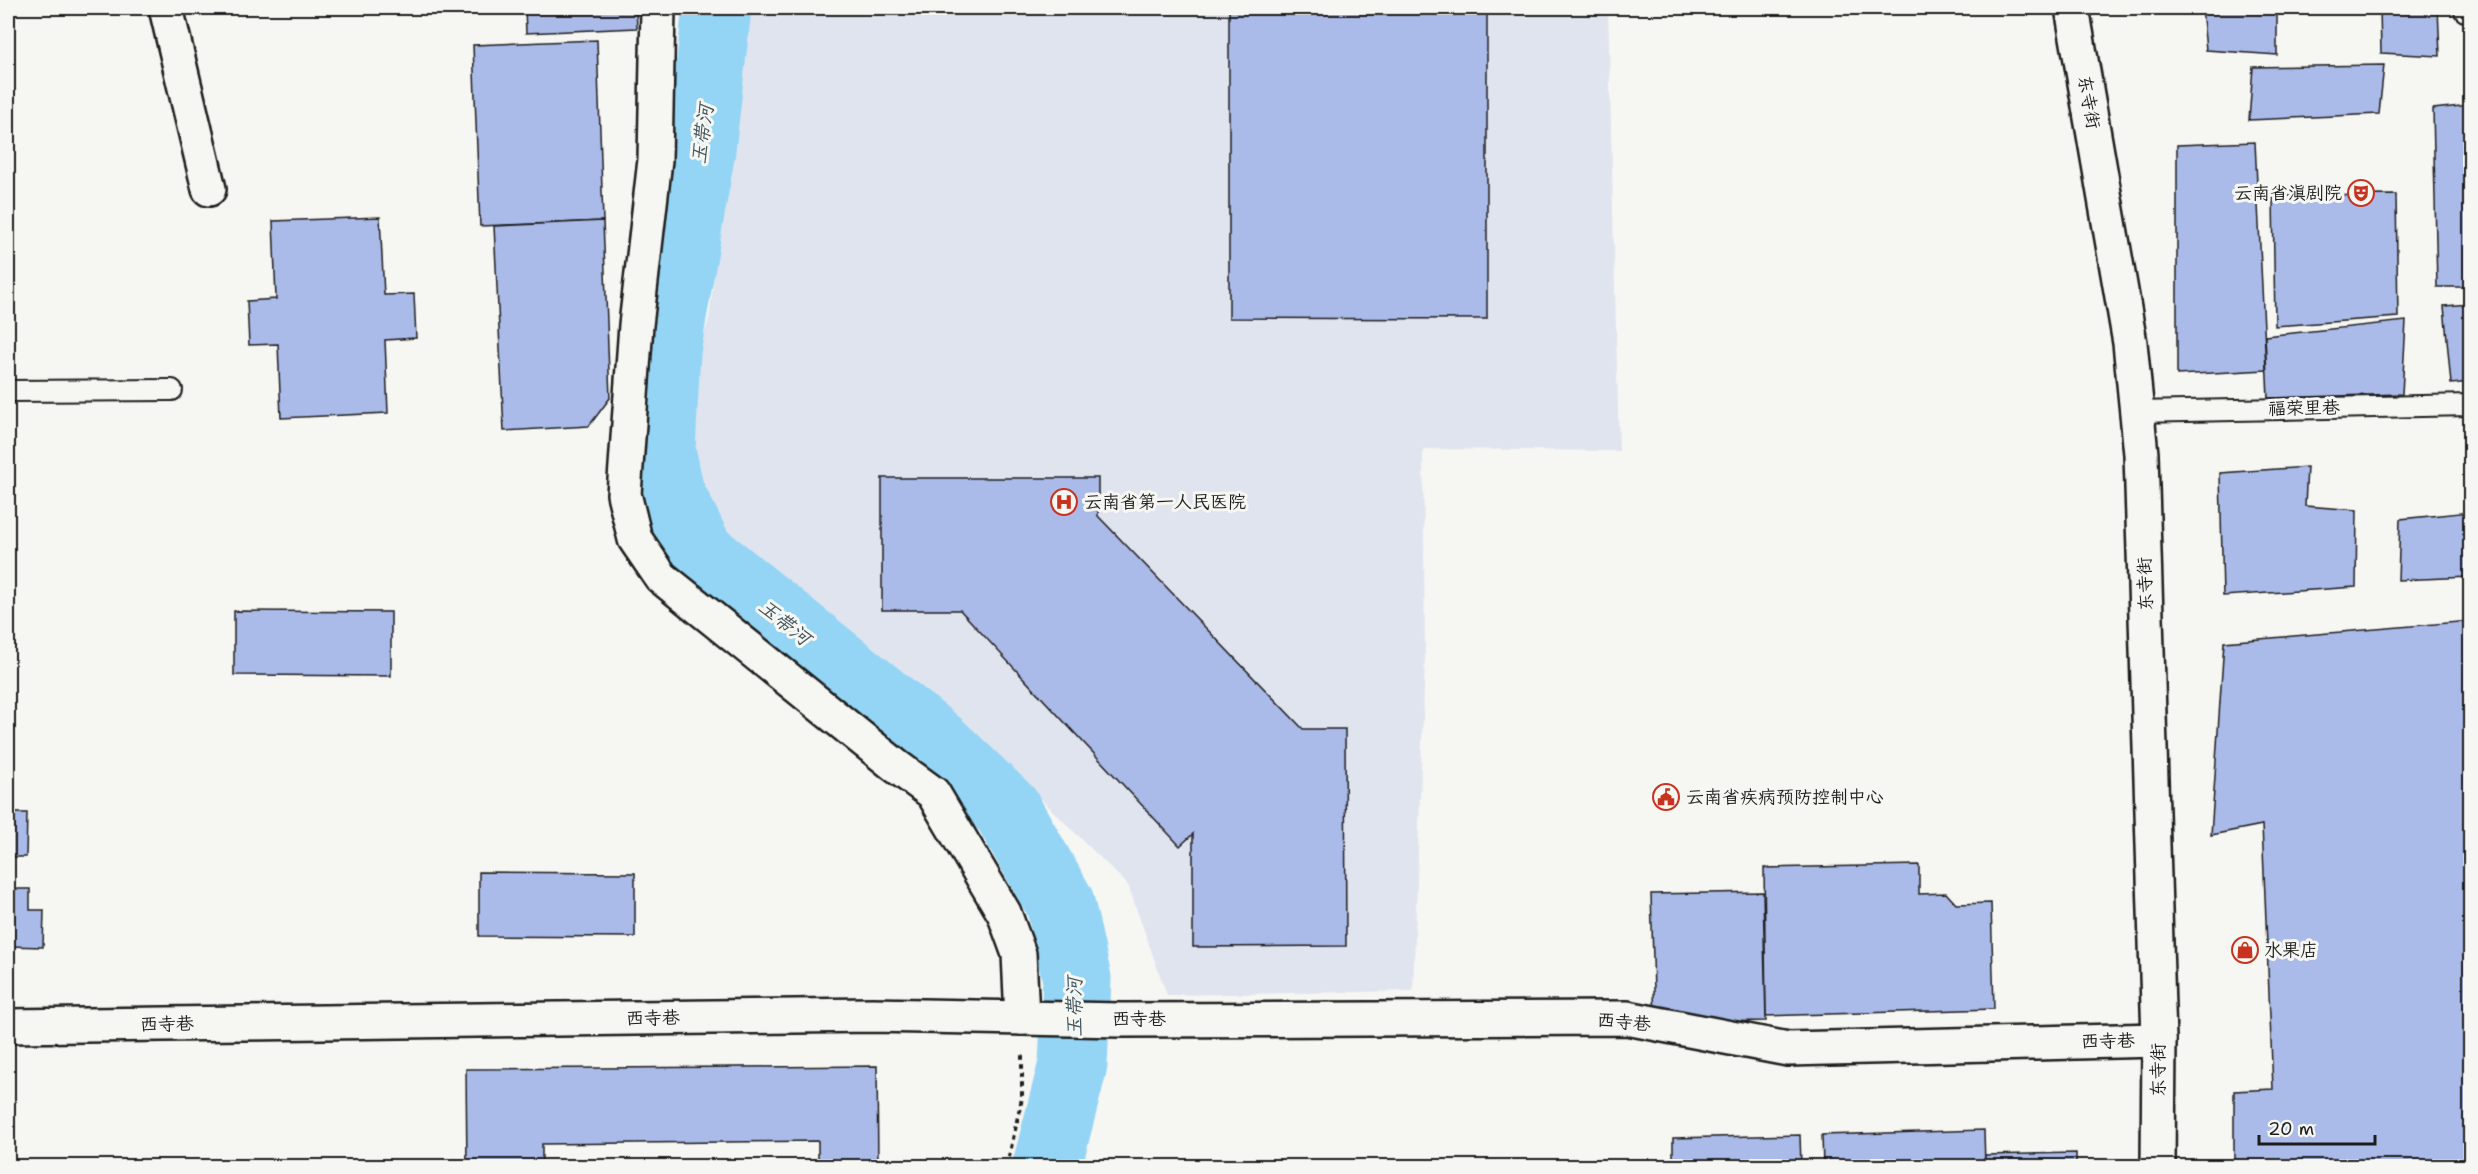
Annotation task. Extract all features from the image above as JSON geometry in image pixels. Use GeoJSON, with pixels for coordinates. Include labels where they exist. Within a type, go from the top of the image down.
{"type":"FeatureCollection","features":[{"type":"Feature","properties":{"kind":"street"},"geometry":{"type":"LineString","coordinates":[[166,8],[209,189]]}},
{"type":"Feature","properties":{"kind":"street"},"geometry":{"type":"LineString","coordinates":[[658,8],[654,160],[636,325],[624,494],[635,539],[661,577],[896,766],[933,793],[1004,913],[1019,954],[1022,1018]]}},
{"type":"Feature","properties":{"kind":"street","name":"东寺街"},"geometry":{"type":"LineString","coordinates":[[2072,8],[2130,344],[2142,466],[2159,1040],[2158,1167]]}},
{"type":"Feature","properties":{"kind":"street","name":"西寺巷"},"geometry":{"type":"LineString","coordinates":[[8,1026],[872,1015],[1121,1020],[1627,1018],[1788,1049],[2159,1040]]}},
{"type":"Feature","properties":{"kind":"lane"},"geometry":{"type":"LineString","coordinates":[[8,391],[172,390]]}},
{"type":"Feature","properties":{"kind":"lane","name":"福荣里巷"},"geometry":{"type":"LineString","coordinates":[[2137,412],[2470,405]]}},
{"type":"Feature","properties":{"kind":"path"},"geometry":{"type":"LineString","coordinates":[[1007,1167],[1022,1098],[1022,1018]]}},
{"type":"Feature","properties":{"kind":"shaded area","name":"云南省第一人民医院"},"geometry":{"type":"Polygon","coordinates":[[[747,8],[1608,8],[1619,451],[1423,449],[1425,658],[1413,991],[1167,995],[1128,885],[965,724],[902,686],[814,622],[734,553],[711,520],[696,485],[692,445],[692,369],[709,319],[747,8]]]}},
{"type":"Feature","properties":{"kind":"building"},"geometry":{"type":"Polygon","coordinates":[[[525,8],[636,8],[637,28],[526,33],[525,8]]]}},
{"type":"Feature","properties":{"kind":"building"},"geometry":{"type":"Polygon","coordinates":[[[1229,8],[1487,8],[1487,319],[1229,318],[1229,8]]]}},
{"type":"Feature","properties":{"kind":"building"},"geometry":{"type":"Polygon","coordinates":[[[2202,8],[2277,8],[2277,55],[2206,50],[2202,8]]]}},
{"type":"Feature","properties":{"kind":"building"},"geometry":{"type":"Polygon","coordinates":[[[2380,8],[2438,8],[2440,56],[2381,53],[2380,8]]]}},
{"type":"Feature","properties":{"kind":"building"},"geometry":{"type":"Polygon","coordinates":[[[597,40],[603,221],[480,226],[473,45],[597,40]]]}},
{"type":"Feature","properties":{"kind":"building"},"geometry":{"type":"Polygon","coordinates":[[[2384,65],[2379,114],[2249,120],[2253,67],[2384,65]]]}},
{"type":"Feature","properties":{"kind":"building"},"geometry":{"type":"Polygon","coordinates":[[[2470,105],[2470,287],[2437,287],[2433,109],[2470,105]]]}},
{"type":"Feature","properties":{"kind":"building"},"geometry":{"type":"Polygon","coordinates":[[[2255,142],[2266,370],[2177,375],[2177,145],[2255,142]]]}},
{"type":"Feature","properties":{"kind":"building"},"geometry":{"type":"Polygon","coordinates":[[[2396,195],[2398,317],[2275,326],[2273,196],[2396,195]]]}},
{"type":"Feature","properties":{"kind":"building"},"geometry":{"type":"Polygon","coordinates":[[[380,217],[384,295],[414,294],[416,338],[385,340],[388,413],[281,418],[278,344],[249,345],[247,301],[276,299],[273,221],[380,217]]]}},
{"type":"Feature","properties":{"kind":"building"},"geometry":{"type":"Polygon","coordinates":[[[603,221],[610,398],[589,426],[504,431],[494,226],[603,221]]]}},
{"type":"Feature","properties":{"kind":"building"},"geometry":{"type":"Polygon","coordinates":[[[2470,304],[2470,382],[2451,384],[2444,306],[2470,304]]]}},
{"type":"Feature","properties":{"kind":"building"},"geometry":{"type":"Polygon","coordinates":[[[2406,321],[2402,394],[2268,398],[2265,336],[2406,321]]]}},
{"type":"Feature","properties":{"kind":"building"},"geometry":{"type":"Polygon","coordinates":[[[2307,467],[2305,506],[2357,510],[2356,587],[2223,596],[2220,473],[2307,467]]]}},
{"type":"Feature","properties":{"kind":"building"},"geometry":{"type":"Polygon","coordinates":[[[882,478],[1098,478],[1098,516],[1303,729],[1345,729],[1346,946],[1193,947],[1193,834],[1180,846],[960,610],[882,610],[882,478]]]}},
{"type":"Feature","properties":{"kind":"building"},"geometry":{"type":"Polygon","coordinates":[[[2470,512],[2470,577],[2398,580],[2400,519],[2470,512]]]}},
{"type":"Feature","properties":{"kind":"building"},"geometry":{"type":"Polygon","coordinates":[[[234,611],[391,612],[391,676],[234,675],[234,611]]]}},
{"type":"Feature","properties":{"kind":"building"},"geometry":{"type":"Polygon","coordinates":[[[2470,621],[2469,1166],[2234,1166],[2234,1091],[2273,1089],[2262,825],[2211,835],[2224,642],[2470,621]]]}},
{"type":"Feature","properties":{"kind":"building"},"geometry":{"type":"Polygon","coordinates":[[[8,813],[27,813],[26,857],[8,857],[8,813]]]}},
{"type":"Feature","properties":{"kind":"building"},"geometry":{"type":"Polygon","coordinates":[[[1919,865],[1919,894],[1946,893],[1956,904],[1991,903],[1994,1009],[1766,1016],[1764,868],[1919,865]]]}},
{"type":"Feature","properties":{"kind":"building"},"geometry":{"type":"Polygon","coordinates":[[[479,872],[635,873],[635,937],[479,936],[479,872]]]}},
{"type":"Feature","properties":{"kind":"building"},"geometry":{"type":"Polygon","coordinates":[[[8,889],[30,889],[30,910],[44,910],[43,947],[8,946],[8,889]]]}},
{"type":"Feature","properties":{"kind":"building"},"geometry":{"type":"Polygon","coordinates":[[[1763,892],[1766,1021],[1655,1023],[1651,894],[1763,892]]]}},
{"type":"Feature","properties":{"kind":"building"},"geometry":{"type":"Polygon","coordinates":[[[877,1066],[878,1166],[818,1166],[818,1141],[542,1144],[542,1166],[467,1166],[466,1069],[877,1066]]]}},
{"type":"Feature","properties":{"kind":"building"},"geometry":{"type":"Polygon","coordinates":[[[1984,1130],[1985,1166],[1823,1166],[1822,1135],[1984,1130]]]}},
{"type":"Feature","properties":{"kind":"building"},"geometry":{"type":"Polygon","coordinates":[[[1800,1135],[1801,1166],[1673,1166],[1673,1138],[1800,1135]]]}},
{"type":"Feature","properties":{"kind":"building"},"geometry":{"type":"Polygon","coordinates":[[[2076,1153],[2076,1166],[1985,1166],[1985,1155],[2076,1153]]]}},
{"type":"Feature","properties":{"kind":"waterway","name":"玉带河"},"geometry":{"type":"LineString","coordinates":[[717,8],[701,150],[666,351],[661,450],[670,493],[700,553],[940,746],[1007,810],[1060,903],[1077,979],[1073,1065],[1047,1166]]}},
{"type":"Feature","properties":{"kind":"place","name":"云南省滇剧院"},"geometry":{"type":"Point","coordinates":[2361,193]}},
{"type":"Feature","properties":{"kind":"place","name":"云南省第一人民医院"},"geometry":{"type":"Point","coordinates":[1064,502]}},
{"type":"Feature","properties":{"kind":"place","name":"云南省疾病预防控制中心"},"geometry":{"type":"Point","coordinates":[1666,797]}},
{"type":"Feature","properties":{"kind":"place","name":"水果店"},"geometry":{"type":"Point","coordinates":[2245,950]}}]}
